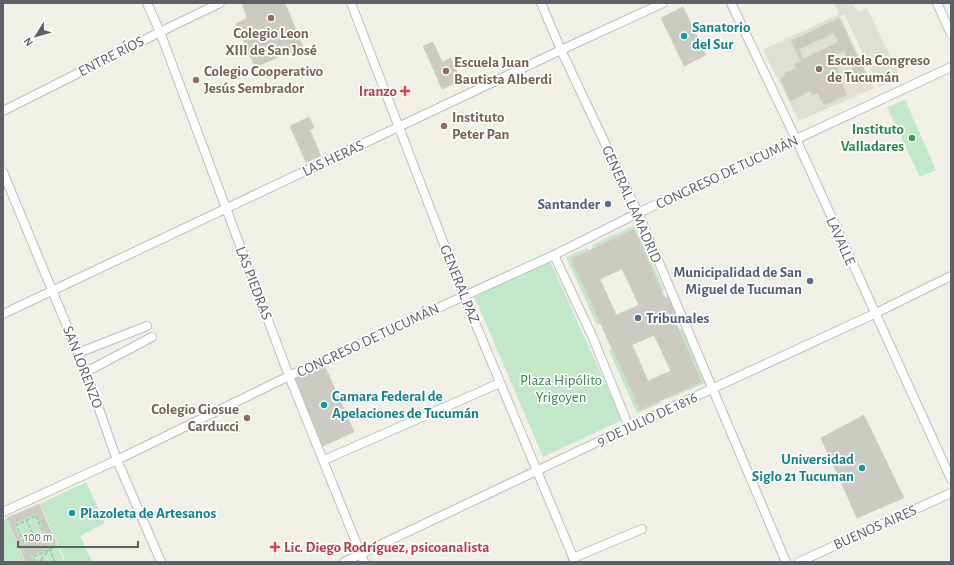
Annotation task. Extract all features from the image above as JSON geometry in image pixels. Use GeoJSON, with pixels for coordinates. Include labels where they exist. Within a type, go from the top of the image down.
{"type":"FeatureCollection","features":[{"type":"Feature","properties":{"kind":"street","name":"LAS PIEDRAS"},"geometry":{"type":"LineString","coordinates":[[147,3],[160,32],[289,376],[324,460],[362,558]]}},
{"type":"Feature","properties":{"kind":"street","name":"ENTRE RÍOS"},"geometry":{"type":"LineString","coordinates":[[3,111],[220,3]]}},
{"type":"Feature","properties":{"kind":"street","name":"GENERAL PAZ"},"geometry":{"type":"LineString","coordinates":[[351,3],[464,296],[574,560]]}},
{"type":"Feature","properties":{"kind":"street","name":"GENERAL LAMADRID"},"geometry":{"type":"LineString","coordinates":[[541,3],[561,50],[638,213],[786,562]]}},
{"type":"Feature","properties":{"kind":"street","name":"LAS HERAS"},"geometry":{"type":"LineString","coordinates":[[3,314],[561,50],[664,3]]}},
{"type":"Feature","properties":{"kind":"street","name":"LAVALLE"},"geometry":{"type":"LineString","coordinates":[[731,3],[796,139],[874,314],[951,479]]}},
{"type":"Feature","properties":{"kind":"street"},"geometry":{"type":"LineString","coordinates":[[937,3],[951,34]]}},
{"type":"Feature","properties":{"kind":"street","name":"CONGRESO DE TUCUMÁN"},"geometry":{"type":"LineString","coordinates":[[3,512],[117,460],[289,376],[554,255],[638,213],[951,67]]}},
{"type":"Feature","properties":{"kind":"street","name":"SAN LORENZO"},"geometry":{"type":"LineString","coordinates":[[3,172],[86,372],[117,460],[161,562]]}},
{"type":"Feature","properties":{"kind":"street"},"geometry":{"type":"LineString","coordinates":[[554,255],[593,338],[629,427]]}},
{"type":"Feature","properties":{"kind":"street","name":"9 DE JULIO DE 1816"},"geometry":{"type":"LineString","coordinates":[[344,562],[362,558],[537,470],[874,314],[951,276]]}},
{"type":"Feature","properties":{"kind":"street"},"geometry":{"type":"LineString","coordinates":[[78,353],[147,326]]}},
{"type":"Feature","properties":{"kind":"street"},"geometry":{"type":"LineString","coordinates":[[86,372],[152,337]]}},
{"type":"Feature","properties":{"kind":"street"},"geometry":{"type":"LineString","coordinates":[[324,460],[500,382]]}},
{"type":"Feature","properties":{"kind":"street","name":"BUENOS AIRES"},"geometry":{"type":"LineString","coordinates":[[799,562],[951,493]]}},
{"type":"Feature","properties":{"kind":"street"},"geometry":{"type":"LineString","coordinates":[[574,560],[642,529]]}},
{"type":"Feature","properties":{"kind":"path"},"geometry":{"type":"LineString","coordinates":[[36,516],[44,534],[35,539],[24,543],[16,525],[26,519],[36,516]]}},
{"type":"Feature","properties":{"kind":"path"},"geometry":{"type":"LineString","coordinates":[[26,519],[35,539]]}},
{"type":"Feature","properties":{"kind":"path"},"geometry":{"type":"LineString","coordinates":[[35,562],[33,557],[56,547]]}},
{"type":"Feature","properties":{"kind":"path"},"geometry":{"type":"LineString","coordinates":[[40,562],[49,549]]}},
{"type":"Feature","properties":{"kind":"path"},"geometry":{"type":"LineString","coordinates":[[49,549],[55,562]]}},
{"type":"Feature","properties":{"kind":"shaded area","name":"Escuela Congreso de Tucumán"},"geometry":{"type":"Polygon","coordinates":[[[834,3],[853,3],[858,12],[867,8],[900,77],[879,87],[844,14],[840,16],[874,88],[799,121],[763,50],[839,14],[834,3]]]}},
{"type":"Feature","properties":{"kind":"green space","name":"Instituto Valladares"},"geometry":{"type":"Polygon","coordinates":[[[905,100],[936,170],[920,177],[887,107],[905,100]]]}},
{"type":"Feature","properties":{"kind":"green space"},"geometry":{"type":"Polygon","coordinates":[[[635,225],[664,290],[662,291],[634,229],[593,248],[592,245],[635,225]]]}},
{"type":"Feature","properties":{"kind":"green space"},"geometry":{"type":"Polygon","coordinates":[[[587,248],[589,251],[571,259],[601,323],[597,325],[566,257],[587,248]]]}},
{"type":"Feature","properties":{"kind":"green space","name":"Plaza Hipólito Yrigoyen"},"geometry":{"type":"Polygon","coordinates":[[[550,261],[622,420],[543,457],[473,293],[550,261]]]}},
{"type":"Feature","properties":{"kind":"green space"},"geometry":{"type":"Polygon","coordinates":[[[682,329],[705,383],[669,399],[668,398],[702,382],[679,330],[682,329]]]}},
{"type":"Feature","properties":{"kind":"green space"},"geometry":{"type":"Polygon","coordinates":[[[613,350],[640,410],[660,401],[661,403],[637,413],[609,351],[613,350]]]}},
{"type":"Feature","properties":{"kind":"green space","name":"Plazoleta de Artesanos"},"geometry":{"type":"Polygon","coordinates":[[[86,482],[105,523],[80,536],[92,562],[66,562],[40,504],[86,482]]]}},
{"type":"Feature","properties":{"kind":"green space"},"geometry":{"type":"Polygon","coordinates":[[[36,514],[46,535],[23,544],[14,524],[36,514]]]}},
{"type":"Feature","properties":{"kind":"green space"},"geometry":{"type":"Polygon","coordinates":[[[7,519],[25,562],[3,562],[3,521],[7,519]]]}},
{"type":"Feature","properties":{"kind":"green space"},"geometry":{"type":"Polygon","coordinates":[[[57,545],[65,562],[34,562],[31,556],[57,545]]]}},
{"type":"Feature","properties":{"kind":"building"},"geometry":{"type":"Polygon","coordinates":[[[242,3],[285,3],[303,47],[255,67],[236,24],[247,18],[242,3]]]}},
{"type":"Feature","properties":{"kind":"building","name":"Sanatorio del Sur"},"geometry":{"type":"Polygon","coordinates":[[[683,7],[706,55],[684,66],[661,18],[683,7]]]}},
{"type":"Feature","properties":{"kind":"building"},"geometry":{"type":"Polygon","coordinates":[[[839,18],[866,74],[854,80],[850,71],[853,70],[844,51],[832,57],[843,80],[841,81],[847,95],[824,105],[818,93],[812,95],[810,91],[790,101],[780,78],[786,75],[785,73],[796,68],[794,64],[801,61],[791,41],[839,18]],[[834,33],[799,49],[803,59],[838,42],[834,33]]]}},
{"type":"Feature","properties":{"kind":"building","name":"Escuela Juan Bautista Alberdi"},"geometry":{"type":"Polygon","coordinates":[[[433,42],[442,62],[451,58],[461,81],[442,89],[423,46],[433,42]]]}},
{"type":"Feature","properties":{"kind":"building"},"geometry":{"type":"Polygon","coordinates":[[[309,117],[314,128],[310,130],[321,156],[306,162],[290,126],[309,117]]]}},
{"type":"Feature","properties":{"kind":"building","name":"Tribunales"},"geometry":{"type":"Polygon","coordinates":[[[634,229],[665,298],[668,297],[680,322],[676,323],[702,382],[640,410],[571,259],[634,229]],[[622,269],[600,279],[616,315],[639,305],[622,269]],[[654,335],[632,345],[648,381],[671,371],[654,335]]]}},
{"type":"Feature","properties":{"kind":"building","name":"Camara Federal de Apelaciones de Tucumán"},"geometry":{"type":"Polygon","coordinates":[[[324,364],[354,432],[323,446],[293,378],[324,364]]]}},
{"type":"Feature","properties":{"kind":"building","name":"Universidad Siglo 21 Tucuman"},"geometry":{"type":"Polygon","coordinates":[[[864,415],[904,498],[857,518],[821,438],[864,415]]]}},
{"type":"Feature","properties":{"kind":"building"},"geometry":{"type":"Polygon","coordinates":[[[39,504],[57,545],[31,556],[34,562],[26,562],[7,518],[39,504]],[[36,514],[14,524],[23,544],[46,535],[36,514]]]}},
{"type":"Feature","properties":{"kind":"place","name":"Colegio Leon XIII de San José"},"geometry":{"type":"Point","coordinates":[271,18]}},
{"type":"Feature","properties":{"kind":"place","name":"Sanatorio del Sur"},"geometry":{"type":"Point","coordinates":[684,36]}},
{"type":"Feature","properties":{"kind":"place","name":"Escuela Congreso de Tucumán"},"geometry":{"type":"Point","coordinates":[819,69]}},
{"type":"Feature","properties":{"kind":"place","name":"Escuela Juan Bautista Alberdi"},"geometry":{"type":"Point","coordinates":[446,71]}},
{"type":"Feature","properties":{"kind":"place","name":"Colegio Cooperativo Jesús Sembrador"},"geometry":{"type":"Point","coordinates":[196,80]}},
{"type":"Feature","properties":{"kind":"place","name":"Iranzo"},"geometry":{"type":"Point","coordinates":[405,91]}},
{"type":"Feature","properties":{"kind":"place","name":"Instituto Peter Pan"},"geometry":{"type":"Point","coordinates":[444,126]}},
{"type":"Feature","properties":{"kind":"place","name":"Instituto Valladares"},"geometry":{"type":"Point","coordinates":[912,138]}},
{"type":"Feature","properties":{"kind":"place","name":"Santander"},"geometry":{"type":"Point","coordinates":[608,204]}},
{"type":"Feature","properties":{"kind":"place","name":"Municipalidad de San Miguel de Tucuman"},"geometry":{"type":"Point","coordinates":[810,281]}},
{"type":"Feature","properties":{"kind":"place","name":"Tribunales"},"geometry":{"type":"Point","coordinates":[638,318]}},
{"type":"Feature","properties":{"kind":"place","name":"Camara Federal de Apelaciones de Tucumán"},"geometry":{"type":"Point","coordinates":[324,405]}},
{"type":"Feature","properties":{"kind":"place","name":"Colegio Giosue Carducci"},"geometry":{"type":"Point","coordinates":[247,418]}},
{"type":"Feature","properties":{"kind":"place","name":"Universidad Siglo 21 Tucuman"},"geometry":{"type":"Point","coordinates":[862,468]}},
{"type":"Feature","properties":{"kind":"place","name":"Plazoleta de Artesanos"},"geometry":{"type":"Point","coordinates":[72,513]}},
{"type":"Feature","properties":{"kind":"place","name":"Lic. Diego Rodríguez, psicoanalista"},"geometry":{"type":"Point","coordinates":[275,547]}}]}
